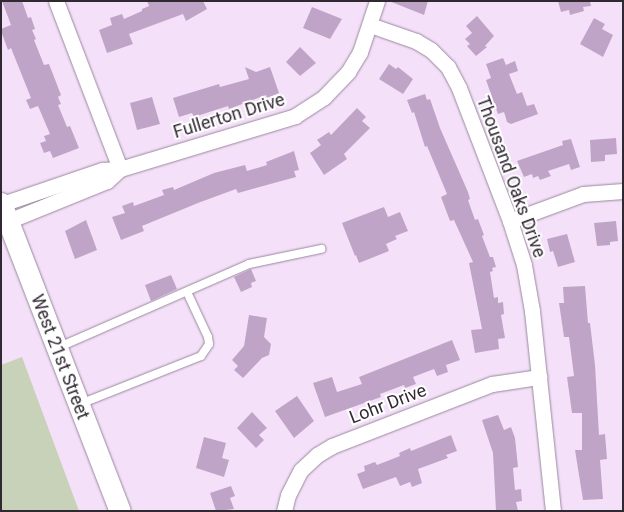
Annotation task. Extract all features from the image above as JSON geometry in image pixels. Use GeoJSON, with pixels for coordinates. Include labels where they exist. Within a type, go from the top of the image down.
{"type":"FeatureCollection","features":[{"type":"Feature","properties":{"kind":"street","name":"Fullerton Drive"},"geometry":{"type":"LineString","coordinates":[[3,209],[102,170],[120,169],[273,124],[305,110],[328,93],[348,72],[360,52],[377,1]]}},
{"type":"Feature","properties":{"kind":"street"},"geometry":{"type":"LineString","coordinates":[[59,2],[120,169]]}},
{"type":"Feature","properties":{"kind":"street","name":"Thousand Oaks Drive"},"geometry":{"type":"LineString","coordinates":[[370,25],[416,41],[431,50],[448,67],[459,88],[510,221],[524,265],[532,311],[553,511]]}},
{"type":"Feature","properties":{"kind":"street"},"geometry":{"type":"LineString","coordinates":[[510,221],[582,194],[623,191]]}},
{"type":"Feature","properties":{"kind":"street","name":"West 21st Street"},"geometry":{"type":"LineString","coordinates":[[3,209],[120,511]]}},
{"type":"Feature","properties":{"kind":"street","name":"Lohr Drive"},"geometry":{"type":"LineString","coordinates":[[284,511],[288,495],[301,470],[317,455],[332,446],[492,384],[539,377]]}},
{"type":"Feature","properties":{"kind":"lane"},"geometry":{"type":"LineString","coordinates":[[56,348],[262,260],[321,249]]}},
{"type":"Feature","properties":{"kind":"lane"},"geometry":{"type":"LineString","coordinates":[[78,405],[201,356],[209,344],[187,292]]}},
{"type":"Feature","properties":{"kind":"green space"},"geometry":{"type":"Polygon","coordinates":[[[22,357],[79,511],[1,511],[1,365],[22,357]]]}},
{"type":"Feature","properties":{"kind":"building"},"geometry":{"type":"Polygon","coordinates":[[[2,1],[22,1],[28,18],[31,17],[35,29],[32,30],[36,39],[34,40],[44,65],[49,64],[61,95],[58,97],[61,104],[58,105],[67,127],[70,126],[79,148],[53,158],[50,151],[44,153],[40,143],[46,141],[44,136],[50,134],[38,106],[30,109],[26,100],[31,98],[11,48],[8,50],[1,31],[1,29],[11,25],[2,1]]]}},
{"type":"Feature","properties":{"kind":"building"},"geometry":{"type":"Polygon","coordinates":[[[147,1],[203,1],[207,9],[186,21],[183,14],[129,34],[133,44],[107,53],[99,30],[112,25],[110,18],[122,14],[124,19],[142,11],[142,9],[149,6],[147,1]]]}},
{"type":"Feature","properties":{"kind":"building"},"geometry":{"type":"Polygon","coordinates":[[[389,1],[428,1],[424,15],[389,1]]]}},
{"type":"Feature","properties":{"kind":"building"},"geometry":{"type":"Polygon","coordinates":[[[558,1],[590,1],[591,6],[583,7],[584,11],[570,15],[569,10],[561,12],[558,1]]]}},
{"type":"Feature","properties":{"kind":"building"},"geometry":{"type":"Polygon","coordinates":[[[312,7],[342,19],[330,39],[303,28],[312,7]]]}},
{"type":"Feature","properties":{"kind":"building"},"geometry":{"type":"Polygon","coordinates":[[[477,16],[494,36],[485,46],[487,47],[476,56],[467,46],[470,44],[465,39],[472,33],[466,26],[477,16]]]}},
{"type":"Feature","properties":{"kind":"building"},"geometry":{"type":"Polygon","coordinates":[[[594,18],[605,24],[602,29],[613,35],[603,57],[580,44],[594,18]]]}},
{"type":"Feature","properties":{"kind":"building"},"geometry":{"type":"Polygon","coordinates":[[[300,47],[316,63],[300,76],[286,62],[300,47]]]}},
{"type":"Feature","properties":{"kind":"building"},"geometry":{"type":"Polygon","coordinates":[[[503,58],[506,65],[515,61],[518,71],[509,74],[517,94],[522,92],[527,106],[534,104],[538,114],[511,124],[507,122],[504,112],[498,114],[486,80],[491,78],[486,64],[503,58]]]}},
{"type":"Feature","properties":{"kind":"building"},"geometry":{"type":"Polygon","coordinates":[[[389,64],[396,69],[398,67],[413,79],[403,94],[379,79],[389,64]]]}},
{"type":"Feature","properties":{"kind":"building"},"geometry":{"type":"Polygon","coordinates":[[[245,67],[256,72],[270,67],[279,93],[267,98],[266,95],[229,109],[228,106],[194,117],[192,113],[179,117],[173,98],[219,84],[220,87],[249,79],[245,67]]]}},
{"type":"Feature","properties":{"kind":"building"},"geometry":{"type":"Polygon","coordinates":[[[425,94],[427,100],[430,99],[440,128],[468,192],[470,199],[468,200],[475,220],[478,219],[484,235],[482,236],[496,267],[492,268],[493,271],[490,272],[494,298],[498,297],[498,303],[503,302],[504,314],[501,315],[505,338],[498,339],[499,349],[475,353],[471,330],[482,329],[469,263],[473,262],[454,220],[450,221],[441,197],[447,194],[427,146],[425,147],[414,112],[412,113],[407,100],[425,94]]]}},
{"type":"Feature","properties":{"kind":"building"},"geometry":{"type":"Polygon","coordinates":[[[152,97],[160,124],[137,130],[130,103],[152,97]]]}},
{"type":"Feature","properties":{"kind":"building"},"geometry":{"type":"Polygon","coordinates":[[[357,108],[366,117],[362,121],[370,128],[344,154],[347,159],[324,175],[310,153],[321,145],[317,140],[329,132],[331,135],[357,108]]]}},
{"type":"Feature","properties":{"kind":"building"},"geometry":{"type":"Polygon","coordinates":[[[616,138],[617,154],[605,155],[605,161],[591,162],[590,140],[616,138]]]}},
{"type":"Feature","properties":{"kind":"building"},"geometry":{"type":"Polygon","coordinates":[[[571,139],[580,167],[571,170],[569,164],[548,171],[551,176],[540,180],[538,176],[533,178],[532,174],[524,177],[517,161],[563,145],[562,141],[571,139]]]}},
{"type":"Feature","properties":{"kind":"building"},"geometry":{"type":"Polygon","coordinates":[[[294,151],[299,170],[294,171],[296,177],[238,193],[236,189],[142,226],[144,231],[121,240],[112,217],[125,213],[122,206],[133,202],[134,206],[164,195],[162,190],[173,187],[174,190],[214,173],[245,165],[247,171],[267,165],[266,162],[294,151]]]}},
{"type":"Feature","properties":{"kind":"building"},"geometry":{"type":"Polygon","coordinates":[[[384,207],[388,217],[400,212],[408,231],[395,236],[397,239],[386,244],[389,251],[359,263],[342,223],[384,207]]]}},
{"type":"Feature","properties":{"kind":"building"},"geometry":{"type":"Polygon","coordinates":[[[86,220],[97,250],[75,259],[65,231],[86,220]]]}},
{"type":"Feature","properties":{"kind":"building"},"geometry":{"type":"Polygon","coordinates":[[[616,221],[618,241],[610,242],[610,245],[597,246],[594,223],[616,221]]]}},
{"type":"Feature","properties":{"kind":"building"},"geometry":{"type":"Polygon","coordinates":[[[567,234],[575,262],[558,267],[553,251],[550,252],[547,239],[567,234]]]}},
{"type":"Feature","properties":{"kind":"building"},"geometry":{"type":"Polygon","coordinates":[[[251,269],[256,281],[251,283],[252,287],[241,292],[234,277],[251,269]]]}},
{"type":"Feature","properties":{"kind":"building"},"geometry":{"type":"Polygon","coordinates":[[[171,275],[177,289],[151,301],[145,285],[171,275]]]}},
{"type":"Feature","properties":{"kind":"building"},"geometry":{"type":"Polygon","coordinates":[[[585,286],[588,323],[590,323],[595,365],[599,435],[605,434],[607,459],[600,460],[603,499],[583,500],[575,450],[582,450],[582,413],[572,413],[567,377],[574,376],[569,337],[564,337],[559,303],[564,303],[563,287],[585,286]]]}},
{"type":"Feature","properties":{"kind":"building"},"geometry":{"type":"Polygon","coordinates":[[[249,315],[267,318],[264,337],[271,344],[269,355],[262,358],[243,378],[234,370],[238,366],[232,360],[244,346],[249,315]]]}},
{"type":"Feature","properties":{"kind":"building"},"geometry":{"type":"Polygon","coordinates":[[[452,340],[460,360],[446,365],[448,372],[437,376],[434,369],[413,377],[416,384],[405,388],[404,385],[380,394],[381,397],[325,417],[313,383],[332,377],[337,392],[362,384],[359,377],[452,340]]]}},
{"type":"Feature","properties":{"kind":"building"},"geometry":{"type":"Polygon","coordinates":[[[297,396],[314,421],[294,438],[275,411],[297,396]]]}},
{"type":"Feature","properties":{"kind":"building"},"geometry":{"type":"Polygon","coordinates":[[[252,412],[267,428],[259,435],[264,440],[256,448],[237,428],[252,412]]]}},
{"type":"Feature","properties":{"kind":"building"},"geometry":{"type":"Polygon","coordinates":[[[498,415],[504,430],[511,427],[515,438],[518,467],[513,468],[515,490],[521,489],[522,501],[516,502],[518,511],[496,511],[493,453],[482,420],[498,415]]]}},
{"type":"Feature","properties":{"kind":"building"},"geometry":{"type":"Polygon","coordinates":[[[451,435],[457,451],[446,455],[448,458],[418,469],[422,483],[412,487],[410,482],[400,486],[396,477],[363,489],[357,474],[365,471],[364,466],[375,462],[377,465],[400,456],[399,453],[410,448],[411,451],[451,435]]]}},
{"type":"Feature","properties":{"kind":"building"},"geometry":{"type":"Polygon","coordinates":[[[204,437],[226,443],[222,458],[229,460],[224,477],[196,468],[204,437]]]}},
{"type":"Feature","properties":{"kind":"building"},"geometry":{"type":"Polygon","coordinates":[[[231,486],[235,496],[230,498],[234,509],[216,511],[210,493],[231,486]]]}}]}
